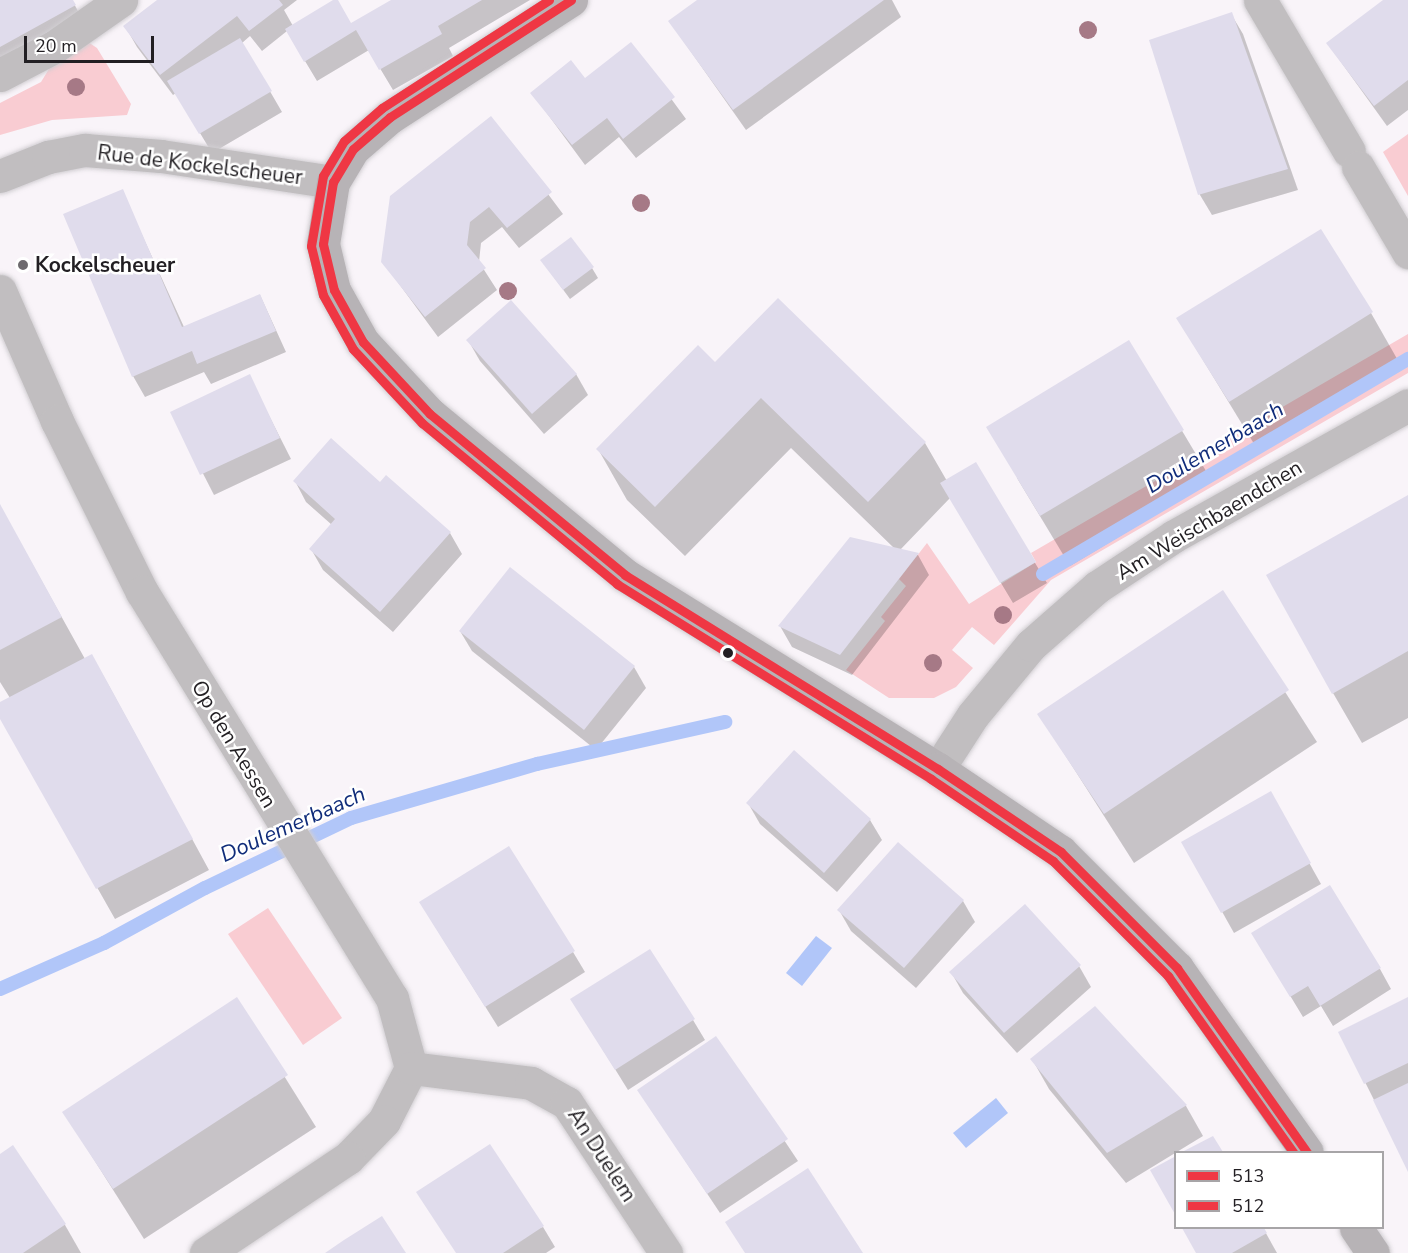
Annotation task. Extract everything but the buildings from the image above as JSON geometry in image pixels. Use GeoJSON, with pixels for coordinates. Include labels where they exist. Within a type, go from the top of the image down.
{"type":"FeatureCollection","features":[{"type":"Feature","properties":{"kind":"main road"},"geometry":{"type":"LineString","coordinates":[[571,0],[390,117],[353,149],[333,182],[323,244],[334,290],[363,342],[430,414],[625,575],[938,769],[1062,852],[1177,968],[1306,1151]]}},
{"type":"Feature","properties":{"kind":"main road"},"geometry":{"type":"LineString","coordinates":[[1357,1229],[1373,1253]]}},
{"type":"Feature","properties":{"kind":"street"},"geometry":{"type":"LineString","coordinates":[[0,75],[54,47],[121,0]]}},
{"type":"Feature","properties":{"kind":"street"},"geometry":{"type":"LineString","coordinates":[[1260,0],[1408,252]]}},
{"type":"Feature","properties":{"kind":"street","name":"Rue de Kockelscheuer"},"geometry":{"type":"LineString","coordinates":[[0,176],[48,157],[85,150],[161,156],[333,182]]}},
{"type":"Feature","properties":{"kind":"street","name":"Op den Aessen"},"geometry":{"type":"LineString","coordinates":[[0,291],[57,421],[142,592],[392,998],[411,1068]]}},
{"type":"Feature","properties":{"kind":"street","name":"Am Weischbaendchen"},"geometry":{"type":"LineString","coordinates":[[938,769],[973,715],[1031,645],[1097,587],[1174,536],[1408,405]]}},
{"type":"Feature","properties":{"kind":"street"},"geometry":{"type":"LineString","coordinates":[[206,1253],[348,1158],[384,1121],[411,1068]]}},
{"type":"Feature","properties":{"kind":"street","name":"An Duelem"},"geometry":{"type":"LineString","coordinates":[[411,1068],[531,1083],[567,1102],[666,1253]]}},
{"type":"Feature","properties":{"kind":"shaded area"},"geometry":{"type":"Polygon","coordinates":[[[88,42],[97,48],[131,104],[127,115],[52,120],[0,135],[0,103],[41,82],[52,64],[88,42]]]}},
{"type":"Feature","properties":{"kind":"shaded area"},"geometry":{"type":"Polygon","coordinates":[[[1408,134],[1408,196],[1383,152],[1408,134]]]}},
{"type":"Feature","properties":{"kind":"shaded area"},"geometry":{"type":"Polygon","coordinates":[[[1408,334],[1408,373],[1051,580],[994,645],[972,627],[952,650],[973,668],[956,687],[934,698],[889,698],[846,670],[885,621],[881,617],[906,586],[899,579],[927,543],[969,604],[1036,562],[1031,553],[1408,334]]]}},
{"type":"Feature","properties":{"kind":"shaded area"},"geometry":{"type":"Polygon","coordinates":[[[268,908],[342,1018],[303,1045],[228,934],[268,908]]]}},
{"type":"Feature","properties":{"kind":"water"},"geometry":{"type":"Polygon","coordinates":[[[816,936],[832,948],[802,986],[786,973],[816,936]]]}},
{"type":"Feature","properties":{"kind":"water"},"geometry":{"type":"Polygon","coordinates":[[[996,1098],[1008,1113],[966,1148],[953,1133],[996,1098]]]}},
{"type":"Feature","properties":{"kind":"waterway","name":"Doulemerbaach"},"geometry":{"type":"LineString","coordinates":[[1043,574],[1408,359]]}},
{"type":"Feature","properties":{"kind":"waterway","name":"Doulemerbaach"},"geometry":{"type":"LineString","coordinates":[[0,989],[104,943],[205,888],[351,818],[537,764],[725,722]]}},
{"type":"Feature","properties":{"kind":"transit line","name":"512"},"geometry":{"type":"LineString","coordinates":[[549,0],[382,108],[344,141],[323,176],[311,246],[323,295],[353,349],[422,423],[617,584],[931,779],[1053,861],[1168,976],[1292,1151]]}},
{"type":"Feature","properties":{"kind":"transit line","name":"513"},"geometry":{"type":"LineString","coordinates":[[571,0],[390,117],[353,149],[333,182],[323,244],[334,290],[363,342],[430,414],[625,575],[938,769],[1061,852],[1177,968],[1306,1151]]}},
{"type":"Feature","properties":{"kind":"place","name":"Kockelscheuer"},"geometry":{"type":"Point","coordinates":[23,265]}}]}
